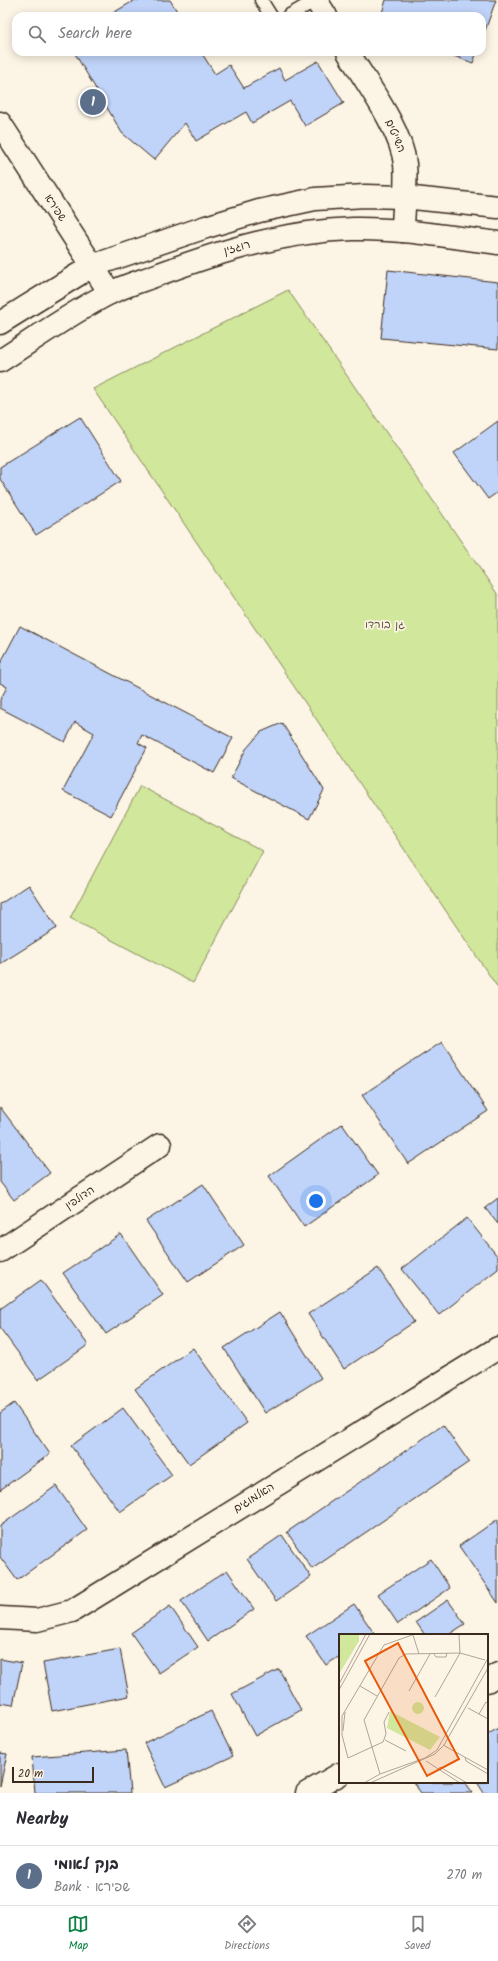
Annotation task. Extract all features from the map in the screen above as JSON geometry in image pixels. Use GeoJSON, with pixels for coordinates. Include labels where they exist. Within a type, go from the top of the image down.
{"type":"FeatureCollection","features":[{"type":"Feature","properties":{"kind":"street"},"geometry":{"type":"LineString","coordinates":[[316,0],[324,12]]}},
{"type":"Feature","properties":{"kind":"street","name":"השייטים"},"geometry":{"type":"LineString","coordinates":[[350,56],[394,128],[402,147],[405,164],[403,232]]}},
{"type":"Feature","properties":{"kind":"street","name":"שפירא"},"geometry":{"type":"LineString","coordinates":[[0,123],[110,293]]}},
{"type":"Feature","properties":{"kind":"street"},"geometry":{"type":"LineString","coordinates":[[0,323],[92,266],[206,227],[259,211],[315,199],[365,196],[404,197],[498,208]]}},
{"type":"Feature","properties":{"kind":"street","name":"רוגזין"},"geometry":{"type":"LineString","coordinates":[[0,361],[71,315],[110,293],[212,255],[275,238],[315,231],[354,229],[403,232],[498,243]]}},
{"type":"Feature","properties":{"kind":"street","name":"הדולפין"},"geometry":{"type":"LineString","coordinates":[[0,1251],[160,1145]]}},
{"type":"Feature","properties":{"kind":"street","name":"האלמוגים"},"geometry":{"type":"LineString","coordinates":[[0,1618],[37,1620],[72,1611],[498,1348]]}},
{"type":"Feature","properties":{"kind":"street"},"geometry":{"type":"LineString","coordinates":[[488,1680],[498,1674]]}},
{"type":"Feature","properties":{"kind":"street"},"geometry":{"type":"LineString","coordinates":[[307,1793],[339,1775]]}},
{"type":"Feature","properties":{"kind":"lane"},"geometry":{"type":"LineString","coordinates":[[262,0],[269,12]]}},
{"type":"Feature","properties":{"kind":"lane"},"geometry":{"type":"LineString","coordinates":[[295,12],[316,0]]}},
{"type":"Feature","properties":{"kind":"green space","name":"גן בורדו"},"geometry":{"type":"Polygon","coordinates":[[[288,290],[498,595],[498,988],[93,389],[288,290]]]}},
{"type":"Feature","properties":{"kind":"green space"},"geometry":{"type":"Polygon","coordinates":[[[140,786],[263,851],[193,983],[70,918],[140,786]]]}},
{"type":"Feature","properties":{"kind":"building"},"geometry":{"type":"Polygon","coordinates":[[[135,0],[170,0],[178,12],[115,12],[135,0]]]}},
{"type":"Feature","properties":{"kind":"building"},"geometry":{"type":"Polygon","coordinates":[[[386,0],[496,0],[486,28],[486,12],[382,12],[386,0]]]}},
{"type":"Feature","properties":{"kind":"building"},"geometry":{"type":"Polygon","coordinates":[[[76,56],[204,56],[215,74],[229,65],[244,88],[279,68],[285,80],[318,61],[344,103],[305,126],[290,101],[252,123],[246,112],[196,141],[185,123],[154,160],[122,133],[76,56]]]}},
{"type":"Feature","properties":{"kind":"building"},"geometry":{"type":"Polygon","coordinates":[[[454,56],[476,56],[473,63],[454,56]]]}},
{"type":"Feature","properties":{"kind":"building"},"geometry":{"type":"Polygon","coordinates":[[[388,270],[498,282],[498,349],[381,338],[388,270]]]}},
{"type":"Feature","properties":{"kind":"building"},"geometry":{"type":"Polygon","coordinates":[[[80,417],[121,481],[36,535],[0,479],[0,467],[80,417]]]}},
{"type":"Feature","properties":{"kind":"building"},"geometry":{"type":"Polygon","coordinates":[[[498,421],[498,492],[488,499],[454,453],[498,421]]]}},
{"type":"Feature","properties":{"kind":"building"},"geometry":{"type":"Polygon","coordinates":[[[20,626],[233,738],[214,773],[142,735],[138,743],[147,748],[111,816],[63,791],[94,733],[75,722],[65,742],[0,708],[0,700],[7,687],[0,683],[0,664],[20,626]]]}},
{"type":"Feature","properties":{"kind":"building"},"geometry":{"type":"Polygon","coordinates":[[[282,723],[324,790],[309,819],[231,778],[246,749],[261,732],[282,723]]]}},
{"type":"Feature","properties":{"kind":"building"},"geometry":{"type":"Polygon","coordinates":[[[29,885],[57,928],[0,964],[0,904],[29,885]]]}},
{"type":"Feature","properties":{"kind":"building"},"geometry":{"type":"Polygon","coordinates":[[[442,1042],[488,1111],[408,1164],[362,1095],[442,1042]]]}},
{"type":"Feature","properties":{"kind":"building"},"geometry":{"type":"Polygon","coordinates":[[[0,1107],[50,1173],[14,1200],[0,1182],[0,1107]]]}},
{"type":"Feature","properties":{"kind":"building"},"geometry":{"type":"Polygon","coordinates":[[[342,1124],[378,1175],[304,1227],[269,1176],[342,1124]]]}},
{"type":"Feature","properties":{"kind":"building"},"geometry":{"type":"Polygon","coordinates":[[[203,1184],[244,1245],[188,1282],[146,1221],[203,1184]]]}},
{"type":"Feature","properties":{"kind":"building"},"geometry":{"type":"Polygon","coordinates":[[[498,1198],[498,1224],[485,1208],[498,1198]]]}},
{"type":"Feature","properties":{"kind":"building"},"geometry":{"type":"Polygon","coordinates":[[[467,1218],[498,1257],[498,1269],[439,1315],[402,1269],[467,1218]]]}},
{"type":"Feature","properties":{"kind":"building"},"geometry":{"type":"Polygon","coordinates":[[[121,1234],[163,1295],[106,1334],[63,1273],[121,1234]]]}},
{"type":"Feature","properties":{"kind":"building"},"geometry":{"type":"Polygon","coordinates":[[[378,1268],[414,1322],[344,1369],[308,1314],[378,1268]]]}},
{"type":"Feature","properties":{"kind":"building"},"geometry":{"type":"Polygon","coordinates":[[[41,1280],[88,1345],[38,1380],[0,1328],[0,1309],[41,1280]]]}},
{"type":"Feature","properties":{"kind":"building"},"geometry":{"type":"Polygon","coordinates":[[[280,1312],[321,1378],[265,1413],[224,1348],[280,1312]]]}},
{"type":"Feature","properties":{"kind":"building"},"geometry":{"type":"Polygon","coordinates":[[[193,1348],[247,1423],[189,1464],[135,1389],[193,1348]]]}},
{"type":"Feature","properties":{"kind":"building"},"geometry":{"type":"Polygon","coordinates":[[[14,1403],[50,1454],[0,1490],[0,1413],[14,1403]]]}},
{"type":"Feature","properties":{"kind":"building"},"geometry":{"type":"Polygon","coordinates":[[[123,1408],[172,1475],[120,1512],[71,1446],[123,1408]]]}},
{"type":"Feature","properties":{"kind":"building"},"geometry":{"type":"Polygon","coordinates":[[[443,1425],[469,1462],[312,1569],[287,1532],[443,1425]]]}},
{"type":"Feature","properties":{"kind":"building"},"geometry":{"type":"Polygon","coordinates":[[[56,1486],[87,1530],[17,1580],[0,1557],[0,1526],[56,1486]]]}},
{"type":"Feature","properties":{"kind":"building"},"geometry":{"type":"Polygon","coordinates":[[[498,1519],[498,1603],[459,1546],[498,1519]]]}},
{"type":"Feature","properties":{"kind":"building"},"geometry":{"type":"Polygon","coordinates":[[[282,1535],[311,1577],[276,1601],[247,1559],[282,1535]]]}},
{"type":"Feature","properties":{"kind":"building"},"geometry":{"type":"Polygon","coordinates":[[[431,1559],[450,1588],[398,1624],[378,1594],[431,1559]]]}},
{"type":"Feature","properties":{"kind":"building"},"geometry":{"type":"Polygon","coordinates":[[[227,1570],[254,1609],[208,1641],[181,1601],[227,1570]]]}},
{"type":"Feature","properties":{"kind":"building"},"geometry":{"type":"Polygon","coordinates":[[[448,1600],[465,1624],[450,1634],[424,1634],[416,1622],[448,1600]]]}},
{"type":"Feature","properties":{"kind":"building"},"geometry":{"type":"Polygon","coordinates":[[[354,1604],[374,1633],[339,1634],[339,1657],[326,1665],[306,1636],[354,1604]]]}},
{"type":"Feature","properties":{"kind":"building"},"geometry":{"type":"Polygon","coordinates":[[[170,1606],[198,1647],[159,1673],[131,1633],[170,1606]]]}},
{"type":"Feature","properties":{"kind":"building"},"geometry":{"type":"Polygon","coordinates":[[[120,1649],[129,1696],[52,1711],[43,1663],[120,1649]]]}},
{"type":"Feature","properties":{"kind":"building"},"geometry":{"type":"Polygon","coordinates":[[[0,1659],[22,1663],[13,1705],[0,1703],[0,1659]]]}},
{"type":"Feature","properties":{"kind":"building"},"geometry":{"type":"Polygon","coordinates":[[[279,1669],[301,1710],[255,1736],[232,1694],[279,1669]]]}},
{"type":"Feature","properties":{"kind":"building"},"geometry":{"type":"Polygon","coordinates":[[[211,1711],[233,1756],[165,1787],[144,1743],[211,1711]]]}},
{"type":"Feature","properties":{"kind":"building"},"geometry":{"type":"Polygon","coordinates":[[[498,1728],[498,1793],[484,1793],[478,1783],[488,1783],[488,1734],[498,1728]]]}},
{"type":"Feature","properties":{"kind":"building"},"geometry":{"type":"Polygon","coordinates":[[[126,1750],[130,1793],[35,1793],[32,1757],[126,1750]]]}},
{"type":"Feature","properties":{"kind":"building"},"geometry":{"type":"Polygon","coordinates":[[[0,1753],[7,1754],[0,1786],[0,1753]]]}},
{"type":"Feature","properties":{"kind":"building"},"geometry":{"type":"Polygon","coordinates":[[[414,1783],[466,1783],[473,1793],[421,1793],[414,1783]]]}},
{"type":"Feature","properties":{"kind":"place","name":"בנק לאומי"},"geometry":{"type":"Point","coordinates":[93,102]}}]}
